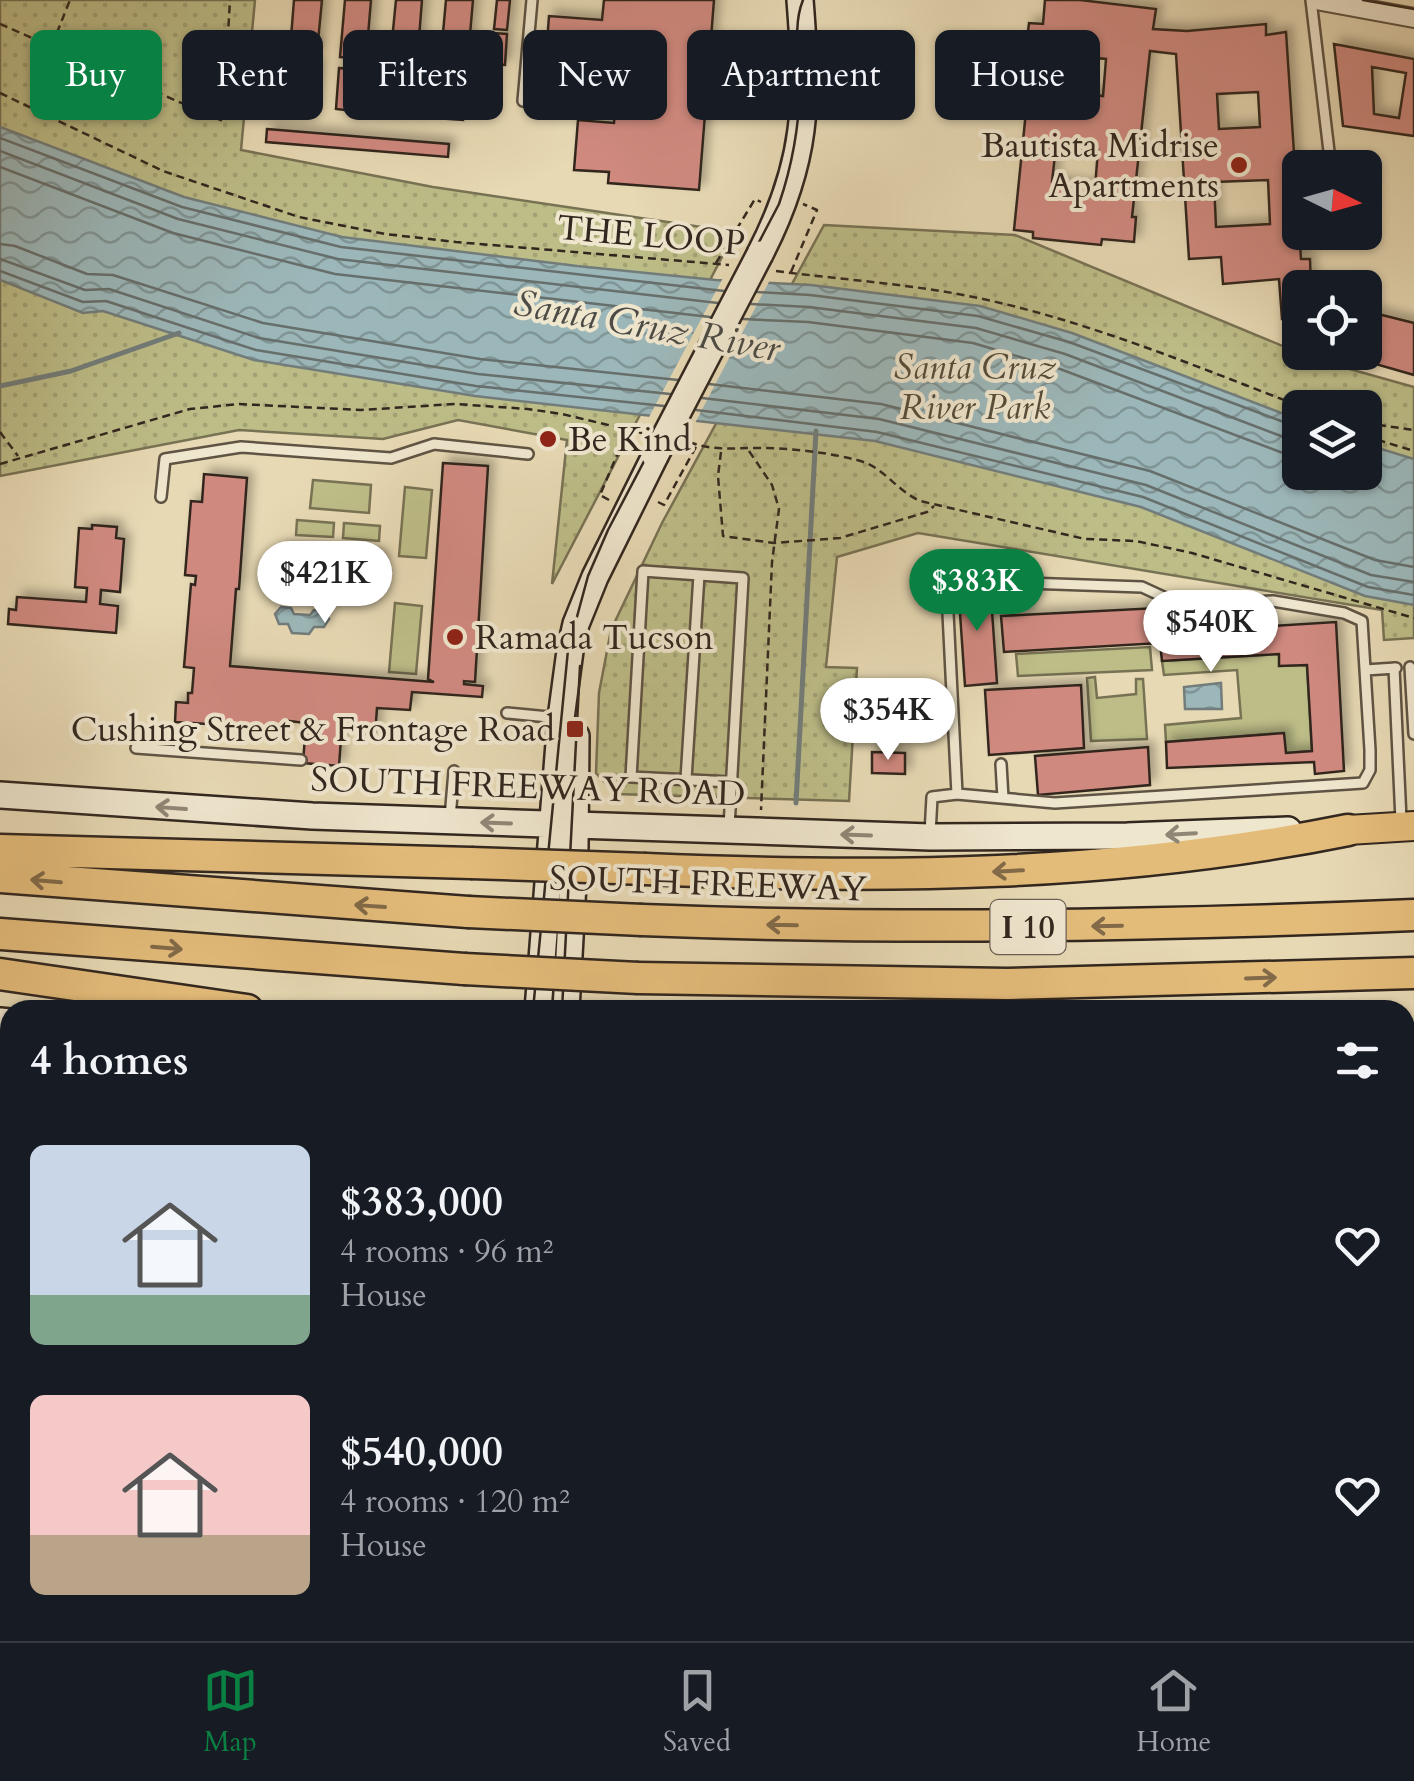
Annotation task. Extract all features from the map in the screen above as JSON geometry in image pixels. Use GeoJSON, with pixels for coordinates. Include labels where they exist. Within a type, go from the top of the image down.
{"type":"FeatureCollection","features":[{"type":"Feature","properties":{"kind":"highway"},"geometry":{"type":"LineString","coordinates":[[0,850],[828,875],[998,872],[1172,858],[1348,830]]}},
{"type":"Feature","properties":{"kind":"highway","name":"SOUTH FREEWAY"},"geometry":{"type":"LineString","coordinates":[[0,877],[468,912],[642,920],[966,928],[1197,925],[1414,915]]}},
{"type":"Feature","properties":{"kind":"highway","name":"I 10"},"geometry":{"type":"LineString","coordinates":[[0,934],[638,978],[1008,984],[1414,973]]}},
{"type":"Feature","properties":{"kind":"highway"},"geometry":{"type":"LineString","coordinates":[[0,974],[178,1000]]}},
{"type":"Feature","properties":{"kind":"main road","name":"SOUTH FREEWAY ROAD"},"geometry":{"type":"LineString","coordinates":[[1348,830],[1408,827]]}},
{"type":"Feature","properties":{"kind":"street"},"geometry":{"type":"LineString","coordinates":[[566,1000],[561,718],[573,638],[652,445],[759,264],[779,218],[799,154],[806,88],[800,0]]}},
{"type":"Feature","properties":{"kind":"street"},"geometry":{"type":"LineString","coordinates":[[1314,0],[1414,18]]}},
{"type":"Feature","properties":{"kind":"street"},"geometry":{"type":"LineString","coordinates":[[539,1000],[564,824],[580,666],[595,577]]}},
{"type":"Feature","properties":{"kind":"street","name":"SOUTH FREEWAY ROAD"},"geometry":{"type":"LineString","coordinates":[[0,795],[234,812],[930,837],[1348,830]]}},
{"type":"Feature","properties":{"kind":"lane"},"geometry":{"type":"LineString","coordinates":[[529,30],[532,0]]}},
{"type":"Feature","properties":{"kind":"lane"},"geometry":{"type":"LineString","coordinates":[[1314,0],[1329,150]]}},
{"type":"Feature","properties":{"kind":"lane"},"geometry":{"type":"LineString","coordinates":[[161,497],[165,459],[241,448],[391,458],[434,444],[528,454]]}},
{"type":"Feature","properties":{"kind":"lane"},"geometry":{"type":"LineString","coordinates":[[729,830],[743,578],[643,571],[631,777],[731,782]]}},
{"type":"Feature","properties":{"kind":"lane"},"geometry":{"type":"LineString","coordinates":[[930,837],[932,797],[957,794],[1055,803],[1363,783],[1370,760],[1362,621],[1344,613],[1273,601],[1181,605],[1142,587],[1026,583],[1012,573],[946,573],[957,794]]}},
{"type":"Feature","properties":{"kind":"lane"},"geometry":{"type":"LineString","coordinates":[[686,780],[698,575]]}},
{"type":"Feature","properties":{"kind":"lane"},"geometry":{"type":"LineString","coordinates":[[1365,670],[1412,667],[1414,734]]}},
{"type":"Feature","properties":{"kind":"lane"},"geometry":{"type":"LineString","coordinates":[[1394,668],[1408,827]]}},
{"type":"Feature","properties":{"kind":"lane"},"geometry":{"type":"LineString","coordinates":[[507,713],[561,718]]}},
{"type":"Feature","properties":{"kind":"lane"},"geometry":{"type":"LineString","coordinates":[[136,748],[300,760]]}},
{"type":"Feature","properties":{"kind":"lane"},"geometry":{"type":"LineString","coordinates":[[1000,764],[1003,798]]}},
{"type":"Feature","properties":{"kind":"lane"},"geometry":{"type":"LineString","coordinates":[[1400,766],[1414,765]]}},
{"type":"Feature","properties":{"kind":"lane"},"geometry":{"type":"LineString","coordinates":[[450,821],[454,771]]}},
{"type":"Feature","properties":{"kind":"path"},"geometry":{"type":"LineString","coordinates":[[58,30],[70,0]]}},
{"type":"Feature","properties":{"kind":"path"},"geometry":{"type":"LineString","coordinates":[[162,94],[223,121],[230,0]]}},
{"type":"Feature","properties":{"kind":"path"},"geometry":{"type":"LineString","coordinates":[[0,24],[30,37]]}},
{"type":"Feature","properties":{"kind":"path","name":"THE LOOP"},"geometry":{"type":"LineString","coordinates":[[0,93],[164,171],[298,217],[385,234],[716,264],[759,264],[790,273],[958,294],[1120,340],[1282,400]]}},
{"type":"Feature","properties":{"kind":"path"},"geometry":{"type":"LineString","coordinates":[[716,264],[755,199],[763,203]]}},
{"type":"Feature","properties":{"kind":"path"},"geometry":{"type":"LineString","coordinates":[[790,273],[817,210],[802,204]]}},
{"type":"Feature","properties":{"kind":"path"},"geometry":{"type":"LineString","coordinates":[[0,464],[190,409],[239,404],[360,410],[454,404],[528,409],[627,431],[652,445]]}},
{"type":"Feature","properties":{"kind":"path"},"geometry":{"type":"LineString","coordinates":[[1382,425],[1414,430]]}},
{"type":"Feature","properties":{"kind":"path"},"geometry":{"type":"LineString","coordinates":[[611,500],[600,495],[627,431]]}},
{"type":"Feature","properties":{"kind":"path"},"geometry":{"type":"LineString","coordinates":[[2,434],[19,457]]}},
{"type":"Feature","properties":{"kind":"path"},"geometry":{"type":"LineString","coordinates":[[686,441],[721,451],[792,450],[854,459],[878,467],[900,490],[920,502],[1084,538],[1136,541],[1192,553],[1414,618]]}},
{"type":"Feature","properties":{"kind":"path"},"geometry":{"type":"LineString","coordinates":[[1382,441],[1414,451]]}},
{"type":"Feature","properties":{"kind":"path"},"geometry":{"type":"LineString","coordinates":[[652,499],[664,505],[696,445]]}},
{"type":"Feature","properties":{"kind":"path"},"geometry":{"type":"LineString","coordinates":[[747,449],[772,486],[778,509],[761,811]]}},
{"type":"Feature","properties":{"kind":"path"},"geometry":{"type":"LineString","coordinates":[[721,451],[718,476],[723,536],[774,543],[840,538],[927,512],[935,505]]}},
{"type":"Feature","properties":{"kind":"green space"},"geometry":{"type":"Polygon","coordinates":[[[0,0],[255,0],[252,30],[182,30],[182,120],[244,120],[241,150],[433,187],[735,232],[552,584],[567,440],[458,420],[383,439],[239,430],[0,476],[0,0]]]}},
{"type":"Feature","properties":{"kind":"green space","name":"Santa Cruz River Park"},"geometry":{"type":"Polygon","coordinates":[[[824,225],[1015,235],[1282,346],[1282,370],[1353,370],[1414,387],[1414,638],[1384,640],[1382,610],[918,533],[837,557],[826,667],[857,668],[849,801],[616,794],[596,773],[599,693],[611,630],[662,523],[824,225]]]}},
{"type":"Feature","properties":{"kind":"green space"},"geometry":{"type":"Polygon","coordinates":[[[313,480],[371,485],[369,513],[310,508],[313,480]]]}},
{"type":"Feature","properties":{"kind":"green space"},"geometry":{"type":"Polygon","coordinates":[[[405,487],[432,490],[426,558],[399,556],[405,487]]]}},
{"type":"Feature","properties":{"kind":"green space"},"geometry":{"type":"Polygon","coordinates":[[[297,520],[334,523],[333,537],[296,535],[297,520]]]}},
{"type":"Feature","properties":{"kind":"green space"},"geometry":{"type":"Polygon","coordinates":[[[344,523],[380,526],[379,541],[343,538],[344,523]]]}},
{"type":"Feature","properties":{"kind":"green space"},"geometry":{"type":"Polygon","coordinates":[[[395,603],[422,606],[416,674],[389,672],[395,603]]]}},
{"type":"Feature","properties":{"kind":"green space"},"geometry":{"type":"Polygon","coordinates":[[[1150,647],[1152,670],[1018,676],[1016,654],[1150,647]]]}},
{"type":"Feature","properties":{"kind":"green space"},"geometry":{"type":"Polygon","coordinates":[[[1279,654],[1280,666],[1307,665],[1312,751],[1286,753],[1283,733],[1166,742],[1165,725],[1241,718],[1237,670],[1164,675],[1162,661],[1279,654]]]}},
{"type":"Feature","properties":{"kind":"green space"},"geometry":{"type":"Polygon","coordinates":[[[1095,677],[1097,698],[1136,694],[1136,679],[1143,679],[1147,739],[1091,741],[1087,678],[1095,677]]]}},
{"type":"Feature","properties":{"kind":"water","name":"Santa Cruz River"},"geometry":{"type":"Polygon","coordinates":[[[0,127],[184,197],[342,237],[577,266],[811,285],[980,306],[1072,333],[1282,413],[1282,490],[1382,490],[1382,449],[1414,459],[1414,605],[1365,596],[1141,507],[875,441],[475,396],[254,360],[103,311],[83,313],[0,280],[0,127]]]}},
{"type":"Feature","properties":{"kind":"water"},"geometry":{"type":"Polygon","coordinates":[[[281,607],[291,608],[294,614],[325,611],[329,619],[324,627],[314,627],[309,634],[292,633],[288,624],[279,624],[275,614],[281,607]]]}},
{"type":"Feature","properties":{"kind":"water"},"geometry":{"type":"Polygon","coordinates":[[[1221,683],[1222,709],[1185,709],[1184,687],[1221,683]]]}},
{"type":"Feature","properties":{"kind":"pier"},"geometry":{"type":"Polygon","coordinates":[[[724,276],[771,278],[694,425],[648,419],[724,276]]]}},
{"type":"Feature","properties":{"kind":"building"},"geometry":{"type":"Polygon","coordinates":[[[294,0],[322,0],[319,30],[292,30],[294,0]]]}},
{"type":"Feature","properties":{"kind":"building"},"geometry":{"type":"Polygon","coordinates":[[[345,0],[371,0],[368,30],[343,30],[343,57],[340,57],[345,0]]]}},
{"type":"Feature","properties":{"kind":"building"},"geometry":{"type":"Polygon","coordinates":[[[396,0],[422,0],[420,30],[393,30],[396,0]]]}},
{"type":"Feature","properties":{"kind":"building"},"geometry":{"type":"Polygon","coordinates":[[[446,0],[473,0],[470,30],[443,30],[446,0]]]}},
{"type":"Feature","properties":{"kind":"building"},"geometry":{"type":"Polygon","coordinates":[[[497,0],[510,0],[507,30],[494,29],[497,0]]]}},
{"type":"Feature","properties":{"kind":"building"},"geometry":{"type":"Polygon","coordinates":[[[604,0],[714,0],[712,30],[687,30],[687,120],[705,120],[699,190],[608,183],[609,172],[574,170],[578,120],[667,120],[667,30],[548,30],[549,16],[602,20],[604,0]]]}},
{"type":"Feature","properties":{"kind":"building","name":"Bautista Midrise Apartments"},"geometry":{"type":"Polygon","coordinates":[[[1045,0],[1080,0],[1156,9],[1153,29],[1187,31],[1266,24],[1266,35],[1286,32],[1294,150],[1282,150],[1282,250],[1300,250],[1301,259],[1310,259],[1310,270],[1282,270],[1282,319],[1279,279],[1223,284],[1221,257],[1189,259],[1176,54],[1150,51],[1132,217],[1136,217],[1134,242],[1102,239],[1101,245],[1033,238],[1033,232],[1014,230],[1025,120],[1100,120],[1106,59],[1100,58],[1100,30],[1028,30],[1029,23],[1043,24],[1045,0]],[[1258,92],[1217,94],[1219,129],[1260,127],[1258,92]],[[1056,146],[1052,182],[1095,187],[1098,150],[1056,146]],[[1268,180],[1214,182],[1216,227],[1270,224],[1268,180]]]}},
{"type":"Feature","properties":{"kind":"building"},"geometry":{"type":"Polygon","coordinates":[[[503,34],[507,34],[503,65],[503,34]]]}},
{"type":"Feature","properties":{"kind":"building"},"geometry":{"type":"Polygon","coordinates":[[[1334,44],[1414,59],[1414,136],[1343,126],[1334,44]],[[1372,67],[1374,114],[1399,118],[1406,73],[1372,67]]]}},
{"type":"Feature","properties":{"kind":"building"},"geometry":{"type":"Polygon","coordinates":[[[339,68],[343,68],[343,110],[336,109],[339,68]]]}},
{"type":"Feature","properties":{"kind":"building"},"geometry":{"type":"Polygon","coordinates":[[[267,129],[449,144],[448,157],[266,142],[267,129]]]}},
{"type":"Feature","properties":{"kind":"building"},"geometry":{"type":"Polygon","coordinates":[[[1382,315],[1414,323],[1414,375],[1382,366],[1382,315]]]}},
{"type":"Feature","properties":{"kind":"building","name":"Ramada Tucson"},"geometry":{"type":"Polygon","coordinates":[[[443,463],[488,466],[475,682],[464,681],[483,686],[482,697],[412,692],[410,710],[377,708],[375,735],[363,734],[364,727],[342,725],[339,766],[303,763],[306,723],[289,721],[289,729],[224,722],[175,722],[176,702],[188,703],[188,693],[192,693],[194,668],[184,667],[191,584],[195,585],[196,576],[185,575],[191,501],[202,502],[204,474],[247,478],[230,666],[434,682],[428,679],[443,463]]]}},
{"type":"Feature","properties":{"kind":"building"},"geometry":{"type":"Polygon","coordinates":[[[92,525],[117,527],[116,538],[124,539],[120,592],[101,590],[100,604],[118,606],[116,633],[8,624],[9,609],[16,610],[17,597],[86,602],[87,588],[75,587],[79,528],[92,529],[92,525]]]}},
{"type":"Feature","properties":{"kind":"building"},"geometry":{"type":"Polygon","coordinates":[[[281,549],[381,556],[379,581],[278,574],[281,549]]]}},
{"type":"Feature","properties":{"kind":"building"},"geometry":{"type":"Polygon","coordinates":[[[990,582],[997,683],[965,686],[958,584],[990,582]]]}},
{"type":"Feature","properties":{"kind":"building"},"geometry":{"type":"Polygon","coordinates":[[[1158,608],[1160,633],[1336,622],[1344,771],[1315,774],[1314,762],[1167,768],[1166,742],[1284,733],[1286,753],[1312,751],[1307,665],[1279,666],[1279,654],[1162,661],[1160,643],[1004,652],[1001,616],[1158,608]]]}},
{"type":"Feature","properties":{"kind":"building"},"geometry":{"type":"Polygon","coordinates":[[[1081,685],[1084,748],[989,755],[985,690],[1081,685]]]}},
{"type":"Feature","properties":{"kind":"building"},"geometry":{"type":"Polygon","coordinates":[[[1148,747],[1150,785],[1038,795],[1035,756],[1148,747]]]}},
{"type":"Feature","properties":{"kind":"building"},"geometry":{"type":"Polygon","coordinates":[[[872,752],[905,753],[905,774],[872,773],[872,752]]]}},
{"type":"Feature","properties":{"kind":"waterway"},"geometry":{"type":"LineString","coordinates":[[0,386],[71,371],[179,333]]}},
{"type":"Feature","properties":{"kind":"waterway"},"geometry":{"type":"LineString","coordinates":[[796,803],[816,431]]}},
{"type":"Feature","properties":{"kind":"tram line"},"geometry":{"type":"LineString","coordinates":[[534,1000],[568,650],[588,576],[608,530],[779,204],[798,117],[797,32],[803,0]]}},
{"type":"Feature","properties":{"kind":"tram line"},"geometry":{"type":"LineString","coordinates":[[1363,0],[1414,9]]}},
{"type":"Feature","properties":{"kind":"tram line"},"geometry":{"type":"LineString","coordinates":[[563,1000],[580,666]]}},
{"type":"Feature","properties":{"kind":"place","name":"Bautista Midrise Apartments"},"geometry":{"type":"Point","coordinates":[1239,165]}},
{"type":"Feature","properties":{"kind":"place","name":"Be Kind"},"geometry":{"type":"Point","coordinates":[548,439]}},
{"type":"Feature","properties":{"kind":"place","name":"Ramada Tucson"},"geometry":{"type":"Point","coordinates":[455,637]}},
{"type":"Feature","properties":{"kind":"place","name":"Cushing Street & Frontage Road"},"geometry":{"type":"Point","coordinates":[575,729]}}]}
